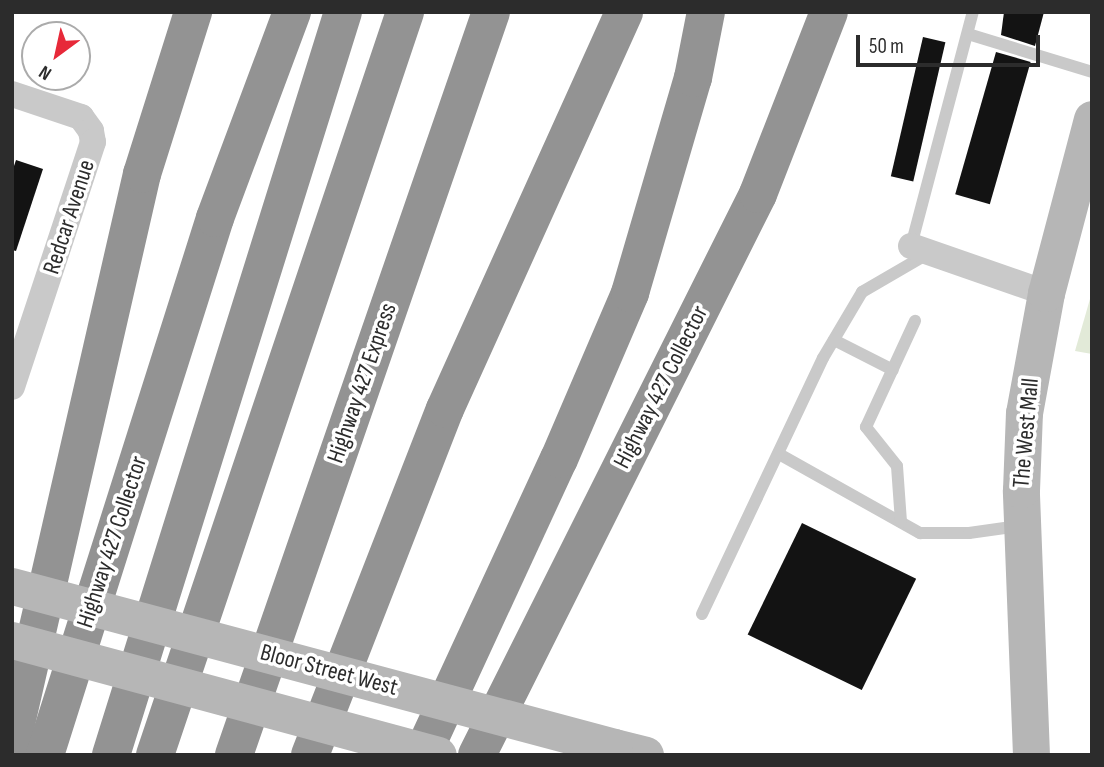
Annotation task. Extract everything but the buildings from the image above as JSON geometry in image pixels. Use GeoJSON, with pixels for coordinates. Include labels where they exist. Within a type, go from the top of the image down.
{"type":"FeatureCollection","features":[{"type":"Feature","properties":{"kind":"highway"},"geometry":{"type":"LineString","coordinates":[[12,741],[142,174],[193,12]]}},
{"type":"Feature","properties":{"kind":"highway","name":"Highway 427 Collector"},"geometry":{"type":"LineString","coordinates":[[45,755],[215,218],[292,12]]}},
{"type":"Feature","properties":{"kind":"highway"},"geometry":{"type":"LineString","coordinates":[[111,755],[343,12]]}},
{"type":"Feature","properties":{"kind":"highway"},"geometry":{"type":"LineString","coordinates":[[155,755],[405,12]]}},
{"type":"Feature","properties":{"kind":"highway","name":"Highway 427 Express"},"geometry":{"type":"LineString","coordinates":[[234,755],[491,12]]}},
{"type":"Feature","properties":{"kind":"highway"},"geometry":{"type":"LineString","coordinates":[[310,755],[445,409],[624,12]]}},
{"type":"Feature","properties":{"kind":"highway"},"geometry":{"type":"LineString","coordinates":[[422,755],[559,458],[630,293],[694,78],[706,12]]}},
{"type":"Feature","properties":{"kind":"highway","name":"Highway 427 Collector"},"geometry":{"type":"LineString","coordinates":[[477,755],[758,194],[829,12]]}},
{"type":"Feature","properties":{"kind":"main road","name":"The West Mall"},"geometry":{"type":"LineString","coordinates":[[1031,755],[1021,478],[1024,412],[1046,293],[1092,119]]}},
{"type":"Feature","properties":{"kind":"main road","name":"Bloor Street West"},"geometry":{"type":"LineString","coordinates":[[12,586],[629,751]]}},
{"type":"Feature","properties":{"kind":"main road"},"geometry":{"type":"LineString","coordinates":[[12,640],[438,755]]}},
{"type":"Feature","properties":{"kind":"street","name":"Redcar Avenue"},"geometry":{"type":"LineString","coordinates":[[12,94],[81,117],[91,131],[93,142],[12,387]]}},
{"type":"Feature","properties":{"kind":"street"},"geometry":{"type":"LineString","coordinates":[[920,250],[1046,293]]}},
{"type":"Feature","properties":{"kind":"lane"},"geometry":{"type":"LineString","coordinates":[[702,614],[834,340],[862,292],[920,250],[973,12]]}},
{"type":"Feature","properties":{"kind":"lane"},"geometry":{"type":"LineString","coordinates":[[968,34],[1092,72]]}},
{"type":"Feature","properties":{"kind":"lane"},"geometry":{"type":"LineString","coordinates":[[901,522],[897,466],[866,428],[915,321]]}},
{"type":"Feature","properties":{"kind":"lane"},"geometry":{"type":"LineString","coordinates":[[834,340],[893,370]]}},
{"type":"Feature","properties":{"kind":"lane"},"geometry":{"type":"LineString","coordinates":[[779,454],[920,533],[969,533],[1023,525]]}},
{"type":"Feature","properties":{"kind":"green space"},"geometry":{"type":"Polygon","coordinates":[[[1092,292],[1092,354],[1075,351],[1092,292]]]}}]}
